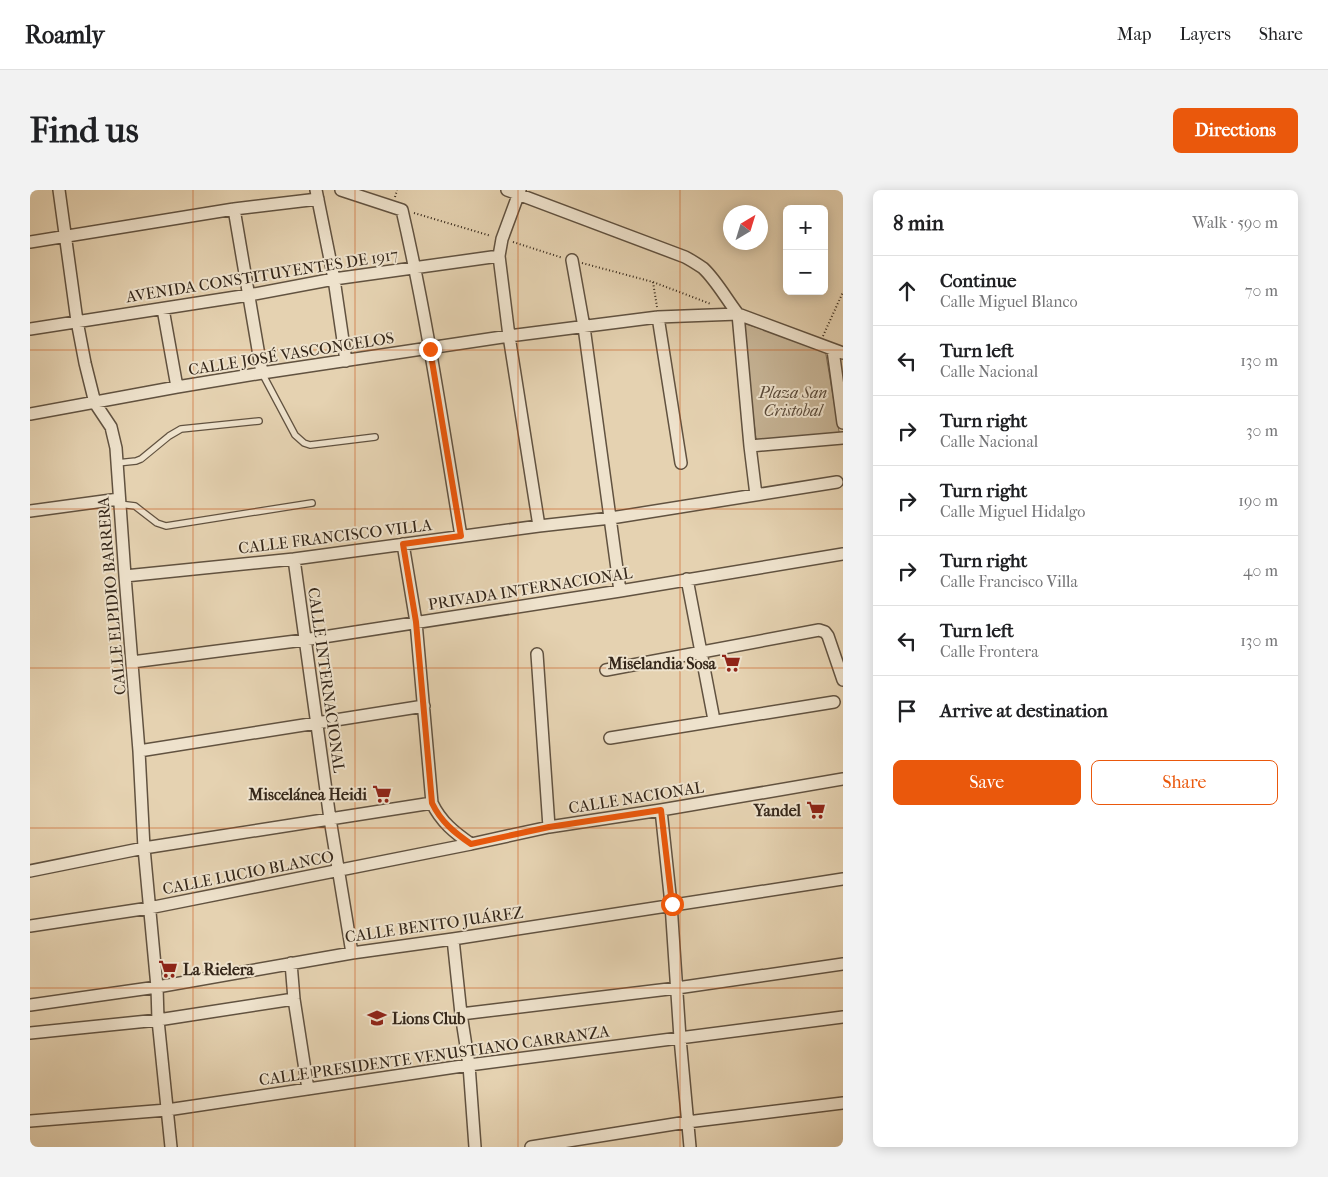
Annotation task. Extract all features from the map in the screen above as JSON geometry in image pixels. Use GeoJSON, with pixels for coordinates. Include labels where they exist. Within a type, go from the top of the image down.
{"type":"FeatureCollection","features":[{"type":"Feature","properties":{"kind":"street","name":"CALLE ELPIDIO BARRERA"},"geometry":{"type":"LineString","coordinates":[[59,190],[77,321],[85,363],[94,403],[113,432],[116,448],[158,1020]]}},
{"type":"Feature","properties":{"kind":"street"},"geometry":{"type":"LineString","coordinates":[[341,190],[402,210],[430,349],[461,536]]}},
{"type":"Feature","properties":{"kind":"street"},"geometry":{"type":"LineString","coordinates":[[507,190],[519,192],[691,260],[711,276],[738,314],[756,495]]}},
{"type":"Feature","properties":{"kind":"street"},"geometry":{"type":"LineString","coordinates":[[519,192],[502,239],[499,256],[509,336],[539,526]]}},
{"type":"Feature","properties":{"kind":"street"},"geometry":{"type":"LineString","coordinates":[[30,242],[234,210],[317,194],[334,279],[346,361]]}},
{"type":"Feature","properties":{"kind":"street"},"geometry":{"type":"LineString","coordinates":[[234,210],[262,373]]}},
{"type":"Feature","properties":{"kind":"street","name":"AVENIDA CONSTITUYENTES DE 1917"},"geometry":{"type":"LineString","coordinates":[[30,329],[163,309],[334,279],[499,256]]}},
{"type":"Feature","properties":{"kind":"street"},"geometry":{"type":"LineString","coordinates":[[572,260],[584,327],[620,591]]}},
{"type":"Feature","properties":{"kind":"street"},"geometry":{"type":"LineString","coordinates":[[163,309],[177,387]]}},
{"type":"Feature","properties":{"kind":"street"},"geometry":{"type":"LineString","coordinates":[[738,314],[838,351],[843,423]]}},
{"type":"Feature","properties":{"kind":"street","name":"CALLE JOSÉ VASCONCELOS"},"geometry":{"type":"LineString","coordinates":[[30,414],[262,373],[509,336],[658,317],[738,314]]}},
{"type":"Feature","properties":{"kind":"street"},"geometry":{"type":"LineString","coordinates":[[658,317],[681,463]]}},
{"type":"Feature","properties":{"kind":"street"},"geometry":{"type":"LineString","coordinates":[[750,446],[843,438]]}},
{"type":"Feature","properties":{"kind":"street","name":"CALLE FRANCISCO VILLA"},"geometry":{"type":"LineString","coordinates":[[124,576],[294,559],[611,518],[837,482]]}},
{"type":"Feature","properties":{"kind":"street"},"geometry":{"type":"LineString","coordinates":[[30,511],[119,501]]}},
{"type":"Feature","properties":{"kind":"street"},"geometry":{"type":"LineString","coordinates":[[403,544],[416,622],[432,803],[442,820],[454,832],[471,844]]}},
{"type":"Feature","properties":{"kind":"street","name":"PRIVADA INTERNACIONAL"},"geometry":{"type":"LineString","coordinates":[[132,662],[304,640],[843,554]]}},
{"type":"Feature","properties":{"kind":"street","name":"CALLE INTERNACIONAL"},"geometry":{"type":"LineString","coordinates":[[294,559],[330,819],[352,953]]}},
{"type":"Feature","properties":{"kind":"street"},"geometry":{"type":"LineString","coordinates":[[687,579],[714,720]]}},
{"type":"Feature","properties":{"kind":"street"},"geometry":{"type":"LineString","coordinates":[[606,670],[819,630],[828,636],[843,680]]}},
{"type":"Feature","properties":{"kind":"street"},"geometry":{"type":"LineString","coordinates":[[537,654],[549,827]]}},
{"type":"Feature","properties":{"kind":"street"},"geometry":{"type":"LineString","coordinates":[[610,738],[834,702]]}},
{"type":"Feature","properties":{"kind":"street"},"geometry":{"type":"LineString","coordinates":[[139,751],[424,706]]}},
{"type":"Feature","properties":{"kind":"street","name":"CALLE NACIONAL"},"geometry":{"type":"LineString","coordinates":[[471,844],[549,827],[843,779]]}},
{"type":"Feature","properties":{"kind":"street"},"geometry":{"type":"LineString","coordinates":[[30,871],[144,848],[432,803]]}},
{"type":"Feature","properties":{"kind":"street"},"geometry":{"type":"LineString","coordinates":[[661,810],[672,904],[676,988],[690,1147]]}},
{"type":"Feature","properties":{"kind":"street","name":"CALLE LUCIO BLANCO"},"geometry":{"type":"LineString","coordinates":[[30,926],[149,908],[471,844]]}},
{"type":"Feature","properties":{"kind":"street","name":"CALLE BENITO JUÁREZ"},"geometry":{"type":"LineString","coordinates":[[30,1005],[157,987],[352,953],[843,878]]}},
{"type":"Feature","properties":{"kind":"street"},"geometry":{"type":"LineString","coordinates":[[453,939],[461,1014],[470,1065],[475,1147]]}},
{"type":"Feature","properties":{"kind":"street"},"geometry":{"type":"LineString","coordinates":[[291,963],[294,1000],[308,1089]]}},
{"type":"Feature","properties":{"kind":"street"},"geometry":{"type":"LineString","coordinates":[[461,1014],[676,988],[843,964]]}},
{"type":"Feature","properties":{"kind":"street"},"geometry":{"type":"LineString","coordinates":[[30,1033],[158,1020],[294,1000]]}},
{"type":"Feature","properties":{"kind":"street","name":"CALLE PRESIDENTE VENUSTIANO CARRANZA"},"geometry":{"type":"LineString","coordinates":[[30,1121],[167,1110],[470,1065],[843,1017]]}},
{"type":"Feature","properties":{"kind":"street"},"geometry":{"type":"LineString","coordinates":[[158,1020],[171,1147]]}},
{"type":"Feature","properties":{"kind":"street"},"geometry":{"type":"LineString","coordinates":[[531,1147],[688,1122],[843,1103]]}},
{"type":"Feature","properties":{"kind":"lane"},"geometry":{"type":"LineString","coordinates":[[262,373],[295,435],[304,443],[310,445],[375,437]]}},
{"type":"Feature","properties":{"kind":"lane"},"geometry":{"type":"LineString","coordinates":[[117,463],[141,459],[181,429],[259,421]]}},
{"type":"Feature","properties":{"kind":"lane"},"geometry":{"type":"LineString","coordinates":[[119,501],[135,506],[157,523],[166,526],[312,503]]}},
{"type":"Feature","properties":{"kind":"path"},"geometry":{"type":"LineString","coordinates":[[402,210],[653,282],[712,304]]}},
{"type":"Feature","properties":{"kind":"path"},"geometry":{"type":"LineString","coordinates":[[653,282],[658,317]]}},
{"type":"Feature","properties":{"kind":"path"},"geometry":{"type":"LineString","coordinates":[[820,345],[843,292]]}},
{"type":"Feature","properties":{"kind":"green space","name":"Plaza San Cristobal"},"geometry":{"type":"Polygon","coordinates":[[[742,323],[825,349],[841,443],[757,447],[742,323]]]}},
{"type":"Feature","properties":{"kind":"place","name":"Miselandia Sosa"},"geometry":{"type":"Point","coordinates":[731,663]}},
{"type":"Feature","properties":{"kind":"place","name":"Miscelánea Heidi"},"geometry":{"type":"Point","coordinates":[382,794]}},
{"type":"Feature","properties":{"kind":"place","name":"Yandel"},"geometry":{"type":"Point","coordinates":[816,810]}},
{"type":"Feature","properties":{"kind":"place","name":"La Rielera"},"geometry":{"type":"Point","coordinates":[168,969]}},
{"type":"Feature","properties":{"kind":"place","name":"Lions Club"},"geometry":{"type":"Point","coordinates":[377,1018]}},
{"type":"Feature","properties":{"kind":"route"},"geometry":{"type":"LineString","coordinates":[[430,349],[461,536],[403,544],[416,622],[432,803],[435,810],[454,832],[471,844],[549,827],[661,810],[672,904]]}}]}
